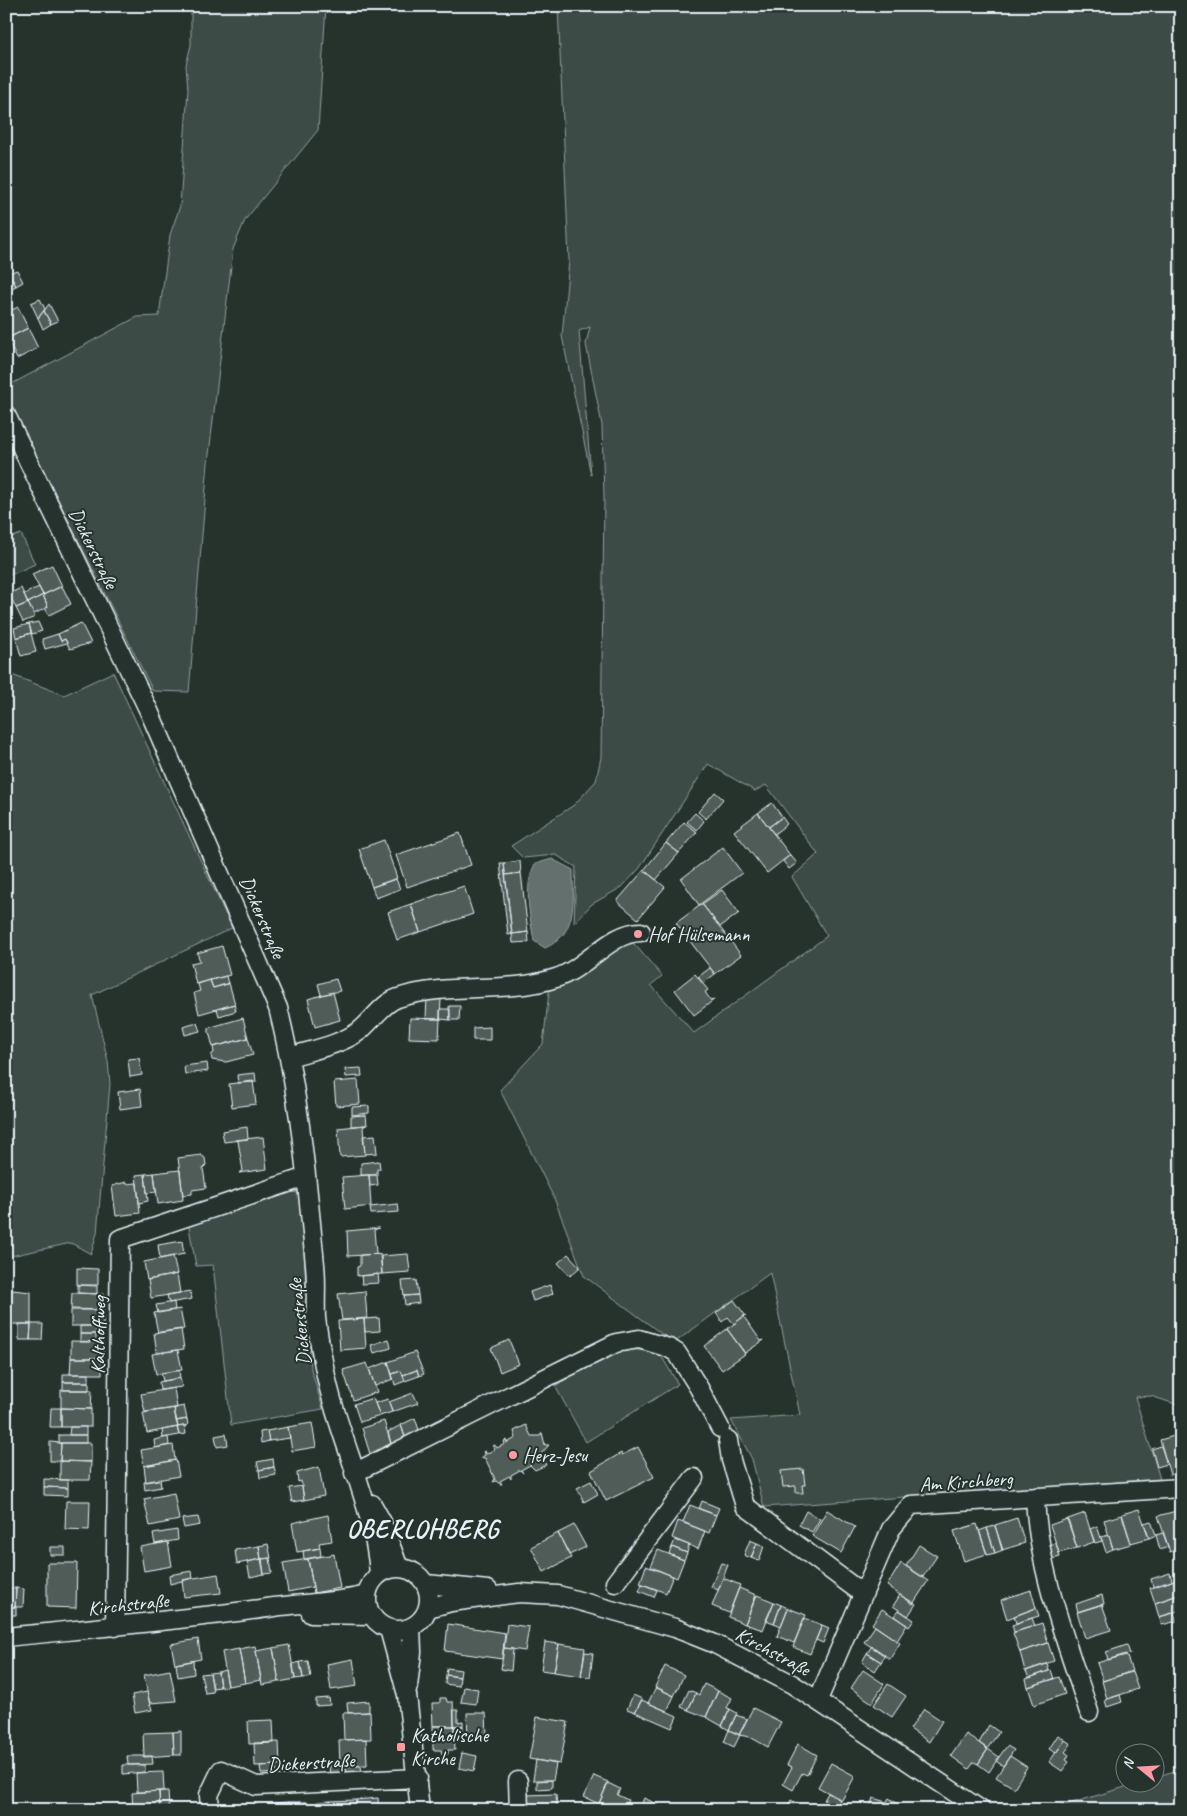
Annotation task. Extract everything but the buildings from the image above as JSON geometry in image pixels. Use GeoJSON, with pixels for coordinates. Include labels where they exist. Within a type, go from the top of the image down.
{"type":"FeatureCollection","features":[{"type":"Feature","properties":{"kind":"street","name":"Dickerstraße"},"geometry":{"type":"LineString","coordinates":[[6,415],[176,771],[264,971],[278,1008],[290,1057],[306,1178],[315,1268],[316,1318],[324,1368],[370,1525],[378,1556],[379,1574]]}},
{"type":"Feature","properties":{"kind":"street"},"geometry":{"type":"LineString","coordinates":[[290,1057],[347,1038],[370,1022],[396,998],[435,990],[510,987],[542,982],[572,971],[628,932],[641,932]]}},
{"type":"Feature","properties":{"kind":"street","name":"Kalthoffweg"},"geometry":{"type":"LineString","coordinates":[[115,1627],[120,1239],[306,1178]]}},
{"type":"Feature","properties":{"kind":"street"},"geometry":{"type":"LineString","coordinates":[[354,1473],[616,1343],[639,1339],[669,1348],[677,1354],[699,1388],[724,1434],[745,1506],[863,1594]]}},
{"type":"Feature","properties":{"kind":"street","name":"Dickerstraße"},"geometry":{"type":"LineString","coordinates":[[354,1473],[382,1522],[400,1568]]}},
{"type":"Feature","properties":{"kind":"street"},"geometry":{"type":"LineString","coordinates":[[615,1583],[694,1478]]}},
{"type":"Feature","properties":{"kind":"street","name":"Am Kirchberg"},"geometry":{"type":"LineString","coordinates":[[818,1700],[891,1529],[911,1505],[1181,1488]]}},
{"type":"Feature","properties":{"kind":"street","name":"Am Kirchberg"},"geometry":{"type":"LineString","coordinates":[[1036,1497],[1036,1521],[1051,1593],[1089,1712]]}},
{"type":"Feature","properties":{"kind":"street"},"geometry":{"type":"LineString","coordinates":[[400,1568],[415,1572],[426,1584],[429,1600],[424,1617],[411,1627],[398,1630],[382,1626],[372,1615],[367,1595],[369,1587],[379,1574],[400,1568]]}},
{"type":"Feature","properties":{"kind":"street","name":"Kirchstraße"},"geometry":{"type":"LineString","coordinates":[[426,1584],[558,1595],[675,1628],[758,1666],[818,1700],[981,1810]]}},
{"type":"Feature","properties":{"kind":"street","name":"Kirchstraße"},"geometry":{"type":"LineString","coordinates":[[428,1608],[451,1602],[519,1593]]}},
{"type":"Feature","properties":{"kind":"street","name":"Kirchstraße"},"geometry":{"type":"LineString","coordinates":[[6,1637],[115,1627],[343,1601],[367,1595]]}},
{"type":"Feature","properties":{"kind":"street","name":"Kirchstraße"},"geometry":{"type":"LineString","coordinates":[[253,1611],[275,1614],[372,1615]]}},
{"type":"Feature","properties":{"kind":"street"},"geometry":{"type":"LineString","coordinates":[[407,1695],[412,1652],[411,1627]]}},
{"type":"Feature","properties":{"kind":"street"},"geometry":{"type":"LineString","coordinates":[[389,1629],[407,1695],[418,1778],[420,1810]]}},
{"type":"Feature","properties":{"kind":"street","name":"Dickerstraße"},"geometry":{"type":"LineString","coordinates":[[210,1810],[209,1795],[221,1770],[256,1786],[418,1778]]}},
{"type":"Feature","properties":{"kind":"street"},"geometry":{"type":"LineString","coordinates":[[518,1781],[520,1810]]}},
{"type":"Feature","properties":{"kind":"shaded area"},"geometry":{"type":"Polygon","coordinates":[[[191,6],[326,6],[318,130],[245,220],[233,249],[208,463],[189,692],[153,691],[6,394],[6,387],[137,317],[159,316],[170,235],[180,206],[188,89],[186,65],[191,45],[191,6]]]}},
{"type":"Feature","properties":{"kind":"shaded area"},"geometry":{"type":"Polygon","coordinates":[[[558,6],[1181,6],[1181,1406],[1151,1396],[1135,1397],[1160,1479],[764,1507],[752,1459],[731,1420],[800,1415],[770,1273],[674,1343],[584,1276],[554,1198],[500,1090],[543,1044],[550,984],[629,938],[662,976],[651,985],[694,1033],[827,936],[792,877],[818,854],[766,785],[755,791],[708,764],[639,869],[622,887],[592,904],[574,923],[576,867],[556,855],[523,858],[511,846],[574,805],[596,781],[601,757],[604,497],[602,425],[586,344],[590,327],[579,331],[591,475],[562,336],[569,261],[558,6]]]}},
{"type":"Feature","properties":{"kind":"shaded area"},"geometry":{"type":"Polygon","coordinates":[[[21,534],[35,564],[6,577],[6,539],[21,534]]]}},
{"type":"Feature","properties":{"kind":"shaded area"},"geometry":{"type":"Polygon","coordinates":[[[6,656],[12,675],[64,695],[113,672],[232,928],[92,995],[108,1061],[110,1084],[97,1233],[91,1254],[71,1243],[6,1257],[6,656]]]}},
{"type":"Feature","properties":{"kind":"shaded area"},"geometry":{"type":"Polygon","coordinates":[[[552,859],[573,870],[573,905],[568,925],[563,934],[556,942],[545,948],[534,941],[528,892],[531,873],[535,864],[552,859]]]}},
{"type":"Feature","properties":{"kind":"shaded area"},"geometry":{"type":"Polygon","coordinates":[[[298,1193],[301,1199],[311,1369],[323,1409],[231,1425],[213,1265],[196,1266],[188,1222],[273,1195],[298,1193]]]}},
{"type":"Feature","properties":{"kind":"shaded area"},"geometry":{"type":"Polygon","coordinates":[[[618,1348],[659,1352],[678,1384],[586,1442],[555,1386],[618,1348]]]}},
{"type":"Feature","properties":{"kind":"shaded area"},"geometry":{"type":"Polygon","coordinates":[[[1181,1769],[1181,1810],[1049,1810],[1114,1790],[1114,1794],[1164,1794],[1164,1774],[1181,1769]]]}},
{"type":"Feature","properties":{"kind":"place","name":"Hof Hülsemann"},"geometry":{"type":"Point","coordinates":[638,934]}},
{"type":"Feature","properties":{"kind":"place","name":"Herz-Jesu"},"geometry":{"type":"Point","coordinates":[513,1455]}},
{"type":"Feature","properties":{"kind":"place","name":"Katholische Kirche"},"geometry":{"type":"Point","coordinates":[401,1747]}},
{"type":"Feature","properties":{"kind":"district","name":"OBERLOHBERG"},"geometry":{"type":"Point","coordinates":[423,1528]}}]}
